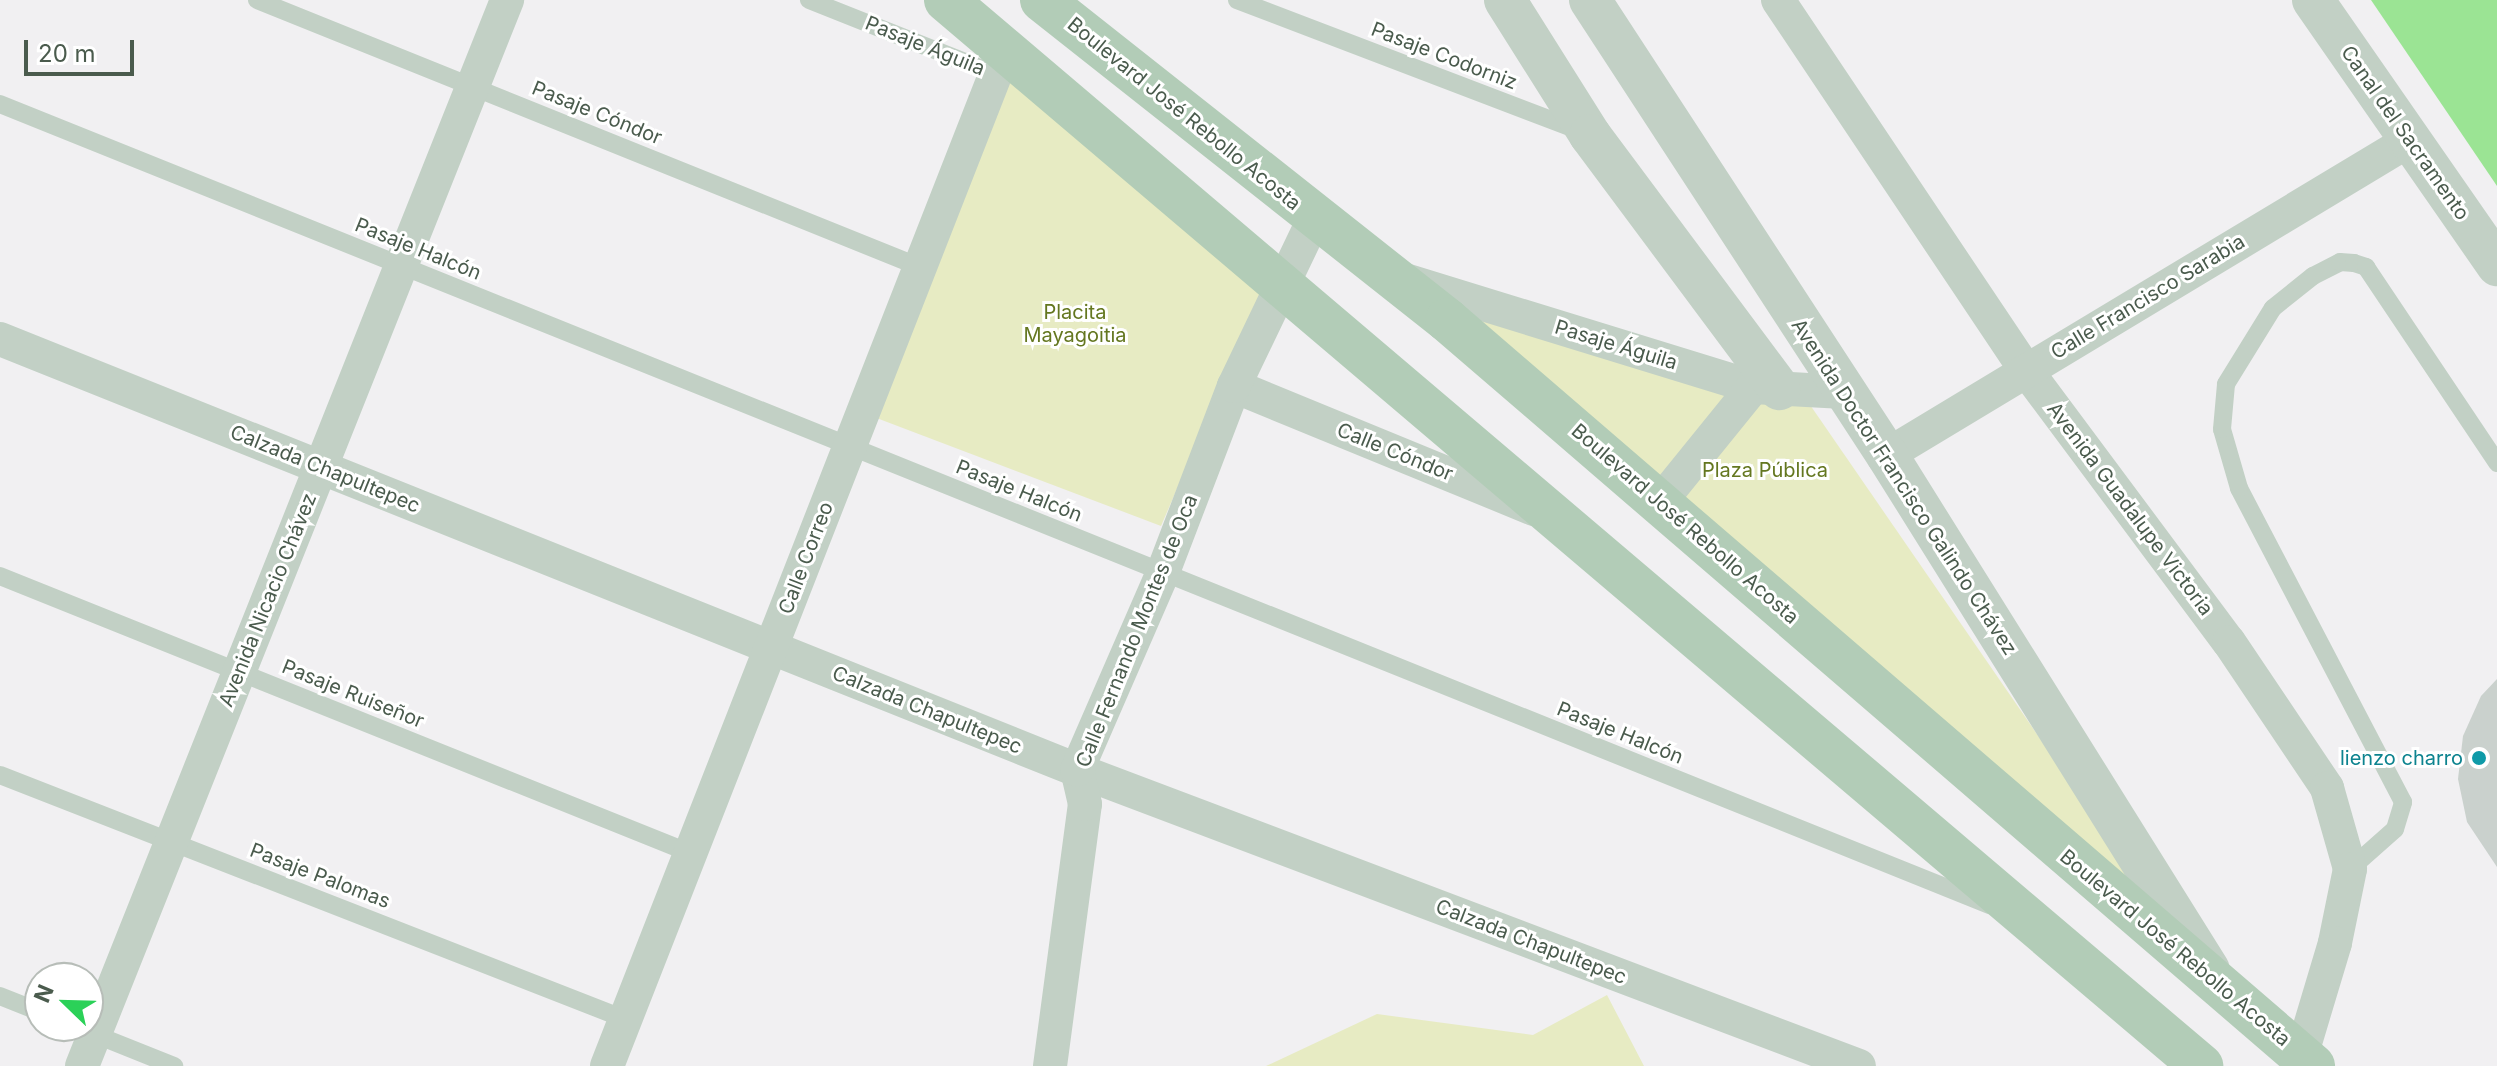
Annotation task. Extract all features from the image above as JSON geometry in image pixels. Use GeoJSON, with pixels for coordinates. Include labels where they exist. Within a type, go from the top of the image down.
{"type":"FeatureCollection","features":[{"type":"Feature","properties":{"kind":"main road"},"geometry":{"type":"LineString","coordinates":[[946,0],[1000,62],[1556,519],[2022,918],[2201,1066]]}},
{"type":"Feature","properties":{"kind":"main road","name":"Boulevard José Rebollo Acosta"},"geometry":{"type":"LineString","coordinates":[[1042,0],[1314,219],[1393,277],[1660,502],[2031,827],[2214,977],[2307,1061]]}},
{"type":"Feature","properties":{"kind":"street","name":"Avenida Nicacio Chávez"},"geometry":{"type":"LineString","coordinates":[[104,987],[171,842],[507,0]]}},
{"type":"Feature","properties":{"kind":"street"},"geometry":{"type":"LineString","coordinates":[[1505,0],[1590,135],[1766,388],[1660,502]]}},
{"type":"Feature","properties":{"kind":"street","name":"Avenida Doctor Francisco Galindo Chávez"},"geometry":{"type":"LineString","coordinates":[[1590,0],[1887,455],[2214,977]]}},
{"type":"Feature","properties":{"kind":"street","name":"Avenida Guadalupe Victoria"},"geometry":{"type":"LineString","coordinates":[[1778,0],[2026,370],[2294,735],[2327,788],[2350,869],[2307,1061]]}},
{"type":"Feature","properties":{"kind":"street","name":"Canal del Sacramento"},"geometry":{"type":"LineString","coordinates":[[2313,0],[2497,265]]}},
{"type":"Feature","properties":{"kind":"street","name":"Calle Correo"},"geometry":{"type":"LineString","coordinates":[[607,1066],[1000,62]]}},
{"type":"Feature","properties":{"kind":"street","name":"Calle Francisco Sarabia"},"geometry":{"type":"LineString","coordinates":[[1887,455],[2410,140]]}},
{"type":"Feature","properties":{"kind":"street","name":"Calle Fernando Montes de Oca"},"geometry":{"type":"LineString","coordinates":[[1050,1066],[1085,804],[1077,770],[1163,572],[1234,386],[1314,219]]}},
{"type":"Feature","properties":{"kind":"street","name":"Pasaje Águila"},"geometry":{"type":"LineString","coordinates":[[1393,277],[1766,388],[1844,392]]}},
{"type":"Feature","properties":{"kind":"street","name":"Calzada Chapultepec"},"geometry":{"type":"LineString","coordinates":[[0,339],[1077,770],[1859,1066]]}},
{"type":"Feature","properties":{"kind":"street","name":"Calle Cóndor"},"geometry":{"type":"LineString","coordinates":[[1234,386],[1556,519]]}},
{"type":"Feature","properties":{"kind":"street","name":"Avenida Nicacio Chávez"},"geometry":{"type":"LineString","coordinates":[[82,1066],[83,1042]]}},
{"type":"Feature","properties":{"kind":"lane","name":"Pasaje Cóndor"},"geometry":{"type":"LineString","coordinates":[[257,0],[920,267]]}},
{"type":"Feature","properties":{"kind":"lane","name":"Pasaje Águila"},"geometry":{"type":"LineString","coordinates":[[809,0],[1000,62]]}},
{"type":"Feature","properties":{"kind":"lane","name":"Pasaje Codorniz"},"geometry":{"type":"LineString","coordinates":[[1237,0],[1590,135]]}},
{"type":"Feature","properties":{"kind":"lane","name":"Pasaje Halcón"},"geometry":{"type":"LineString","coordinates":[[0,104],[2022,918]]}},
{"type":"Feature","properties":{"kind":"lane"},"geometry":{"type":"LineString","coordinates":[[2350,869],[2395,829],[2403,802],[2239,488],[2222,429],[2226,384],[2273,308],[2313,276],[2340,262],[2354,263],[2366,267],[2497,463]]}},
{"type":"Feature","properties":{"kind":"lane","name":"Pasaje Ruiseñor"},"geometry":{"type":"LineString","coordinates":[[0,576],[690,853]]}},
{"type":"Feature","properties":{"kind":"lane","name":"Pasaje Palomas"},"geometry":{"type":"LineString","coordinates":[[0,775],[625,1019]]}},
{"type":"Feature","properties":{"kind":"lane"},"geometry":{"type":"LineString","coordinates":[[0,996],[24,1006]]}},
{"type":"Feature","properties":{"kind":"lane"},"geometry":{"type":"LineString","coordinates":[[104,1038],[174,1066]]}},
{"type":"Feature","properties":{"kind":"green space","name":"Placita Mayagoitia"},"geometry":{"type":"Polygon","coordinates":[[[1010,60],[1266,282],[1161,526],[866,414],[1010,60]]]}},
{"type":"Feature","properties":{"kind":"green space","name":"Plaza Pública"},"geometry":{"type":"Polygon","coordinates":[[[1463,305],[1806,399],[2163,917],[1463,305]]]}},
{"type":"Feature","properties":{"kind":"green space"},"geometry":{"type":"Polygon","coordinates":[[[1607,995],[1644,1066],[1266,1066],[1377,1014],[1533,1035],[1607,995]]]}},
{"type":"Feature","properties":{"kind":"shaded area"},"geometry":{"type":"Polygon","coordinates":[[[2371,0],[2497,0],[2497,186],[2371,0]]]}},
{"type":"Feature","properties":{"kind":"building","name":"lienzo charro"},"geometry":{"type":"Polygon","coordinates":[[[2497,679],[2497,867],[2467,822],[2458,779],[2463,736],[2481,696],[2497,679]]]}},
{"type":"Feature","properties":{"kind":"place","name":"lienzo charro"},"geometry":{"type":"Point","coordinates":[2479,758]}}]}
